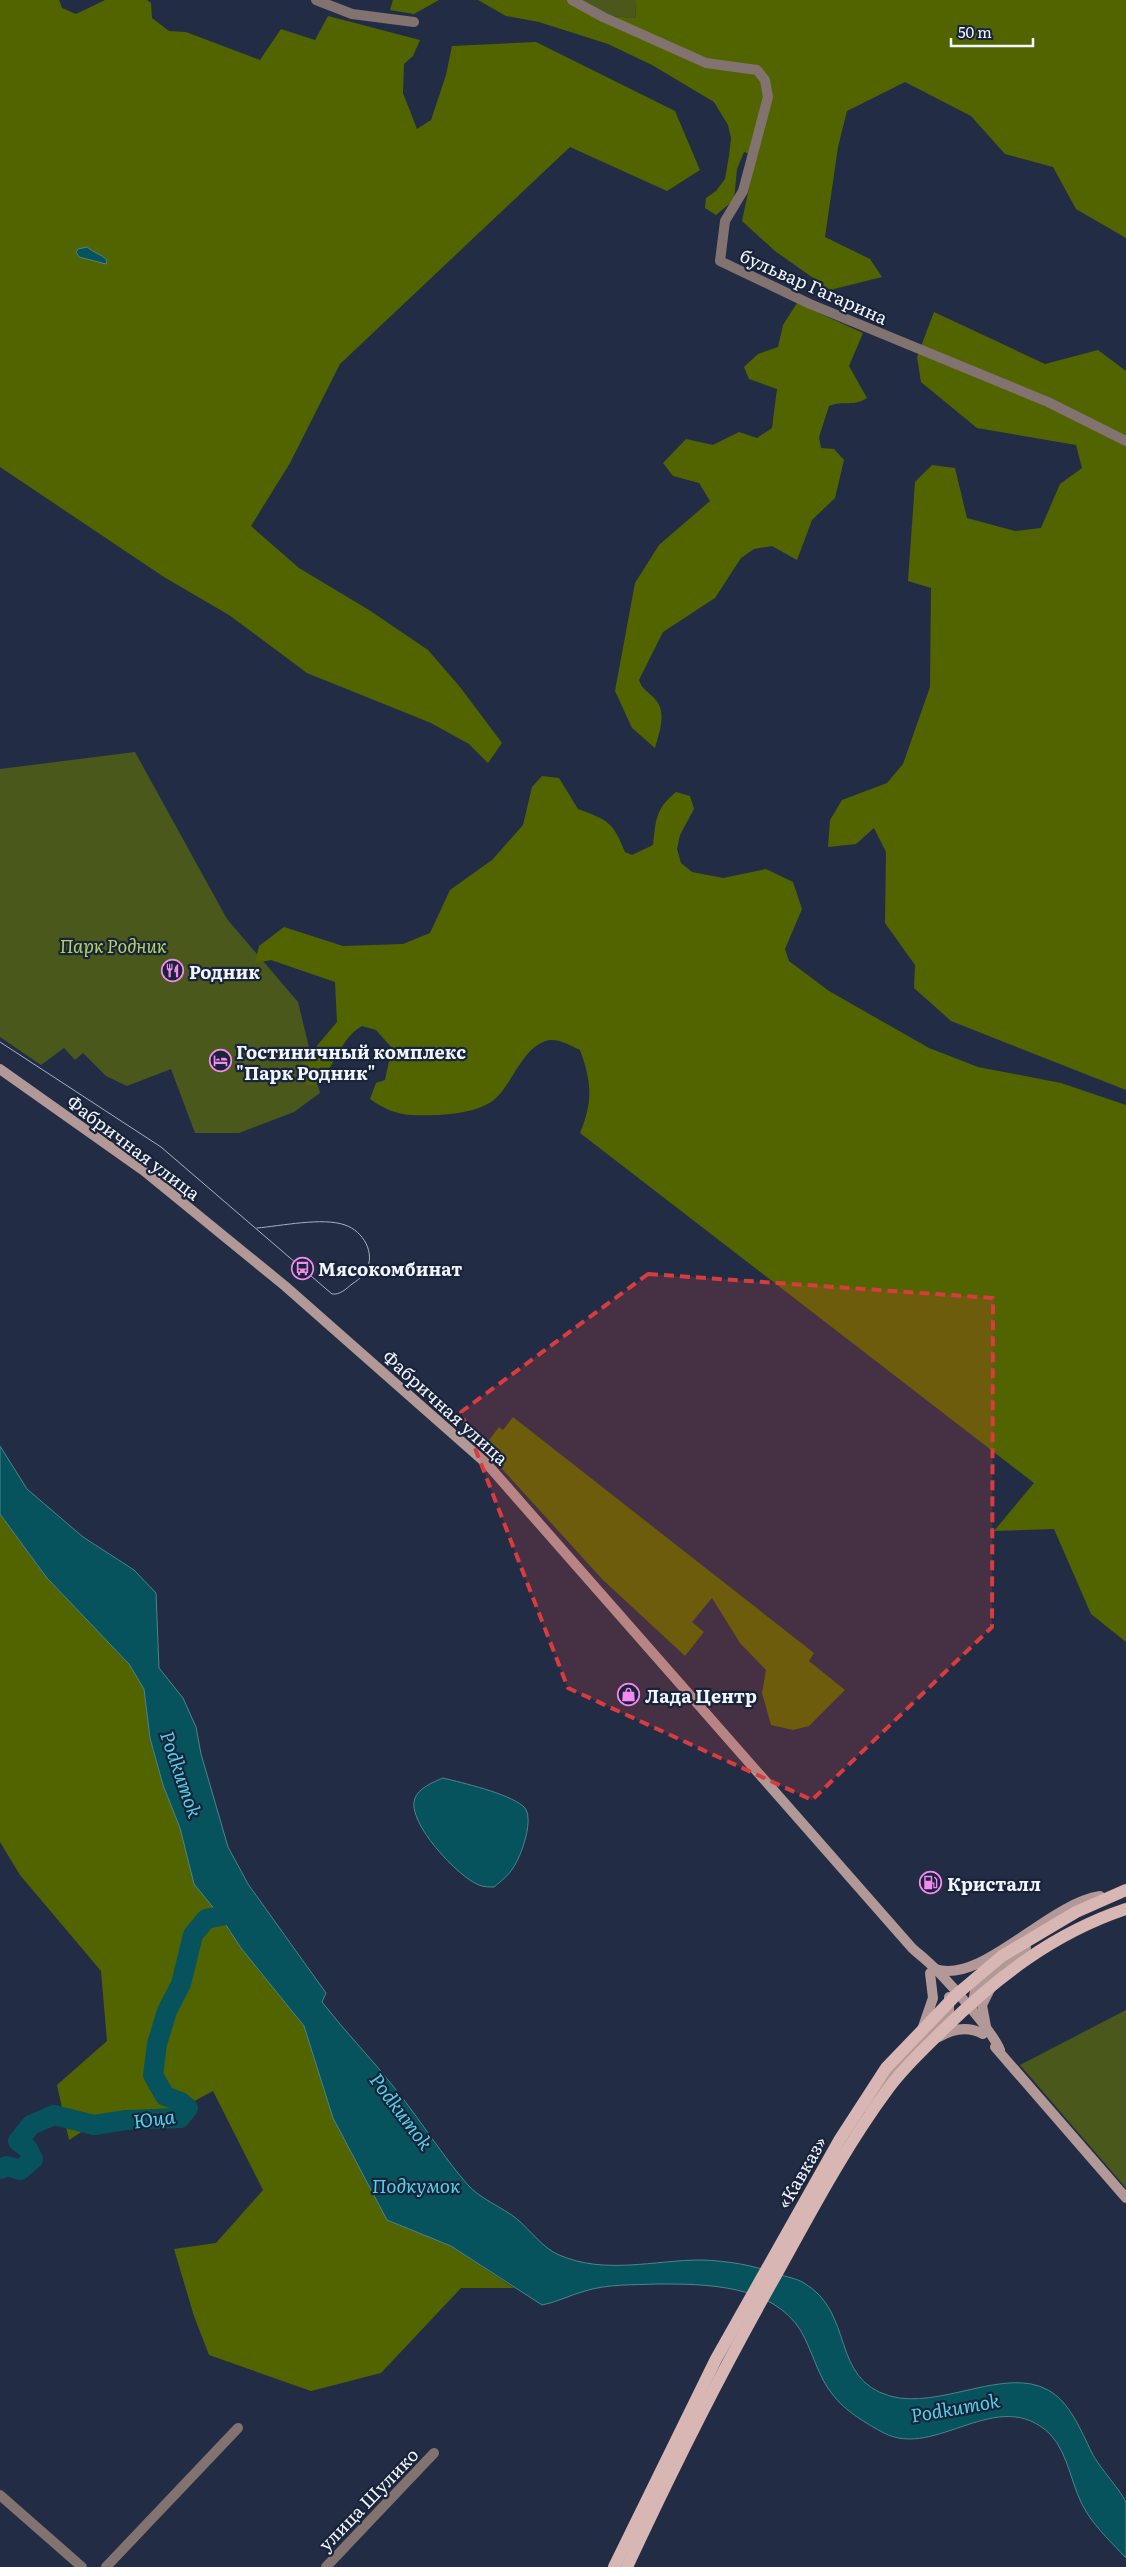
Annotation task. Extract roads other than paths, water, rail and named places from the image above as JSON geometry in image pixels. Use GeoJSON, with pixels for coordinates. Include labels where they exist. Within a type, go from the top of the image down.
{"type":"FeatureCollection","features":[{"type":"Feature","properties":{"kind":"main road","name":"Фабричная улица"},"geometry":{"type":"LineString","coordinates":[[0,1069],[166,1189],[292,1292],[487,1464],[932,1971]]}},
{"type":"Feature","properties":{"kind":"main road","name":"«Кавказ»"},"geometry":{"type":"LineString","coordinates":[[614,2567],[690,2409],[785,2246],[866,2096],[886,2068],[952,1998],[1025,1940],[1076,1912],[1126,1890]]}},
{"type":"Feature","properties":{"kind":"main road"},"geometry":{"type":"LineString","coordinates":[[932,1971],[966,1970],[978,1965],[1030,1930],[1063,1911],[1097,1896],[1111,1896]]}},
{"type":"Feature","properties":{"kind":"main road"},"geometry":{"type":"LineString","coordinates":[[969,2010],[976,1987],[998,1968],[1042,1938],[1102,1906],[1111,1896]]}},
{"type":"Feature","properties":{"kind":"main road","name":"«Кавказ»"},"geometry":{"type":"LineString","coordinates":[[785,2246],[889,2088],[932,2041],[969,2010],[993,1983],[1053,1942],[1080,1928],[1126,1909]]}},
{"type":"Feature","properties":{"kind":"main road"},"geometry":{"type":"LineString","coordinates":[[859,2131],[861,2119],[881,2088],[911,2051],[949,2012],[952,1998],[946,1982],[932,1971]]}},
{"type":"Feature","properties":{"kind":"main road"},"geometry":{"type":"LineString","coordinates":[[932,1971],[952,1998],[969,2010],[1000,2050],[1126,2198]]}},
{"type":"Feature","properties":{"kind":"main road"},"geometry":{"type":"LineString","coordinates":[[921,2030],[933,1998],[932,1971]]}},
{"type":"Feature","properties":{"kind":"main road"},"geometry":{"type":"LineString","coordinates":[[985,2032],[982,2006],[993,1983]]}},
{"type":"Feature","properties":{"kind":"main road"},"geometry":{"type":"LineString","coordinates":[[932,2041],[954,2030],[966,2028],[985,2032]]}},
{"type":"Feature","properties":{"kind":"main road","name":"«Кавказ»"},"geometry":{"type":"LineString","coordinates":[[627,2567],[695,2426],[741,2324]]}},
{"type":"Feature","properties":{"kind":"street"},"geometry":{"type":"LineString","coordinates":[[316,0],[352,14],[414,22]]}},
{"type":"Feature","properties":{"kind":"street","name":"бульвар Гагарина"},"geometry":{"type":"LineString","coordinates":[[572,0],[603,17],[706,63],[757,70],[765,80],[768,97],[763,123],[743,191],[725,222],[720,261],[810,304],[1048,402],[1126,441]]}},
{"type":"Feature","properties":{"kind":"street"},"geometry":{"type":"LineString","coordinates":[[106,2567],[238,2428]]}},
{"type":"Feature","properties":{"kind":"street","name":"улица Шулико"},"geometry":{"type":"LineString","coordinates":[[326,2567],[434,2453]]}},
{"type":"Feature","properties":{"kind":"street"},"geometry":{"type":"LineString","coordinates":[[0,2494],[82,2567]]}},
{"type":"Feature","properties":{"kind":"water"},"geometry":{"type":"Polygon","coordinates":[[[87,247],[107,260],[106,264],[79,257],[76,252],[78,249],[87,247]]]}},
{"type":"Feature","properties":{"kind":"water","name":"Подкумок"},"geometry":{"type":"Polygon","coordinates":[[[0,1446],[27,1489],[83,1537],[134,1570],[156,1593],[159,1668],[183,1698],[196,1727],[201,1754],[228,1847],[248,1884],[326,1993],[322,2002],[406,2102],[472,2189],[517,2219],[553,2252],[577,2261],[594,2264],[630,2265],[702,2260],[722,2261],[759,2268],[801,2281],[820,2296],[831,2311],[850,2361],[858,2375],[871,2387],[890,2396],[909,2399],[930,2398],[992,2385],[1012,2383],[1031,2384],[1048,2390],[1056,2395],[1069,2409],[1095,2459],[1126,2503],[1126,2558],[1100,2531],[1087,2513],[1077,2493],[1062,2452],[1050,2434],[1030,2421],[1009,2417],[988,2419],[925,2438],[904,2439],[884,2433],[857,2417],[838,2401],[824,2381],[801,2331],[788,2315],[773,2304],[755,2295],[716,2286],[630,2285],[593,2289],[542,2305],[451,2246],[387,2220],[333,2118],[304,2026],[241,1948],[220,1916],[194,1884],[180,1828],[163,1785],[150,1738],[144,1689],[129,1664],[47,1578],[0,1514],[0,1446]]]}},
{"type":"Feature","properties":{"kind":"water"},"geometry":{"type":"Polygon","coordinates":[[[443,1778],[507,1797],[516,1801],[527,1811],[528,1827],[520,1855],[509,1873],[494,1887],[479,1885],[459,1872],[436,1848],[418,1820],[414,1808],[417,1794],[435,1781],[443,1778]]]}},
{"type":"Feature","properties":{"kind":"waterway","name":"Юца"},"geometry":{"type":"LineString","coordinates":[[0,2169],[7,2166],[20,2170],[33,2159],[28,2149],[18,2141],[31,2125],[54,2115],[94,2125],[126,2120],[180,2118],[188,2108],[181,2102],[165,2096],[153,2075],[157,2044],[167,2011],[181,1984],[193,1935],[206,1919],[246,1911]]}},
{"type":"Feature","properties":{"kind":"tram line"},"geometry":{"type":"LineString","coordinates":[[0,1042],[161,1147],[332,1294],[338,1294],[358,1280],[365,1273],[369,1264],[368,1250],[362,1237],[345,1225],[314,1222],[257,1228]]}},
{"type":"Feature","properties":{"kind":"place","name":"Родник"},"geometry":{"type":"Point","coordinates":[173,971]}},
{"type":"Feature","properties":{"kind":"place","name":"Гостиничный комплекс \"Парк Родник\""},"geometry":{"type":"Point","coordinates":[220,1061]}},
{"type":"Feature","properties":{"kind":"place","name":"Мясокомбинат"},"geometry":{"type":"Point","coordinates":[302,1268]}},
{"type":"Feature","properties":{"kind":"place","name":"Лада Центр"},"geometry":{"type":"Point","coordinates":[629,1695]}},
{"type":"Feature","properties":{"kind":"place","name":"Кристалл"},"geometry":{"type":"Point","coordinates":[931,1883]}},
{"type":"Feature","properties":{"kind":"park label","name":"Парк Родник"},"geometry":{"type":"Point","coordinates":[113,945]}},
{"type":"Feature","properties":{"kind":"water label","name":"Podkumok"},"geometry":{"type":"Point","coordinates":[182,1774]}},
{"type":"Feature","properties":{"kind":"water label","name":"Podkumok"},"geometry":{"type":"Point","coordinates":[402,2111]}},
{"type":"Feature","properties":{"kind":"water label","name":"Podkumok"},"geometry":{"type":"Point","coordinates":[955,2407]}}]}
